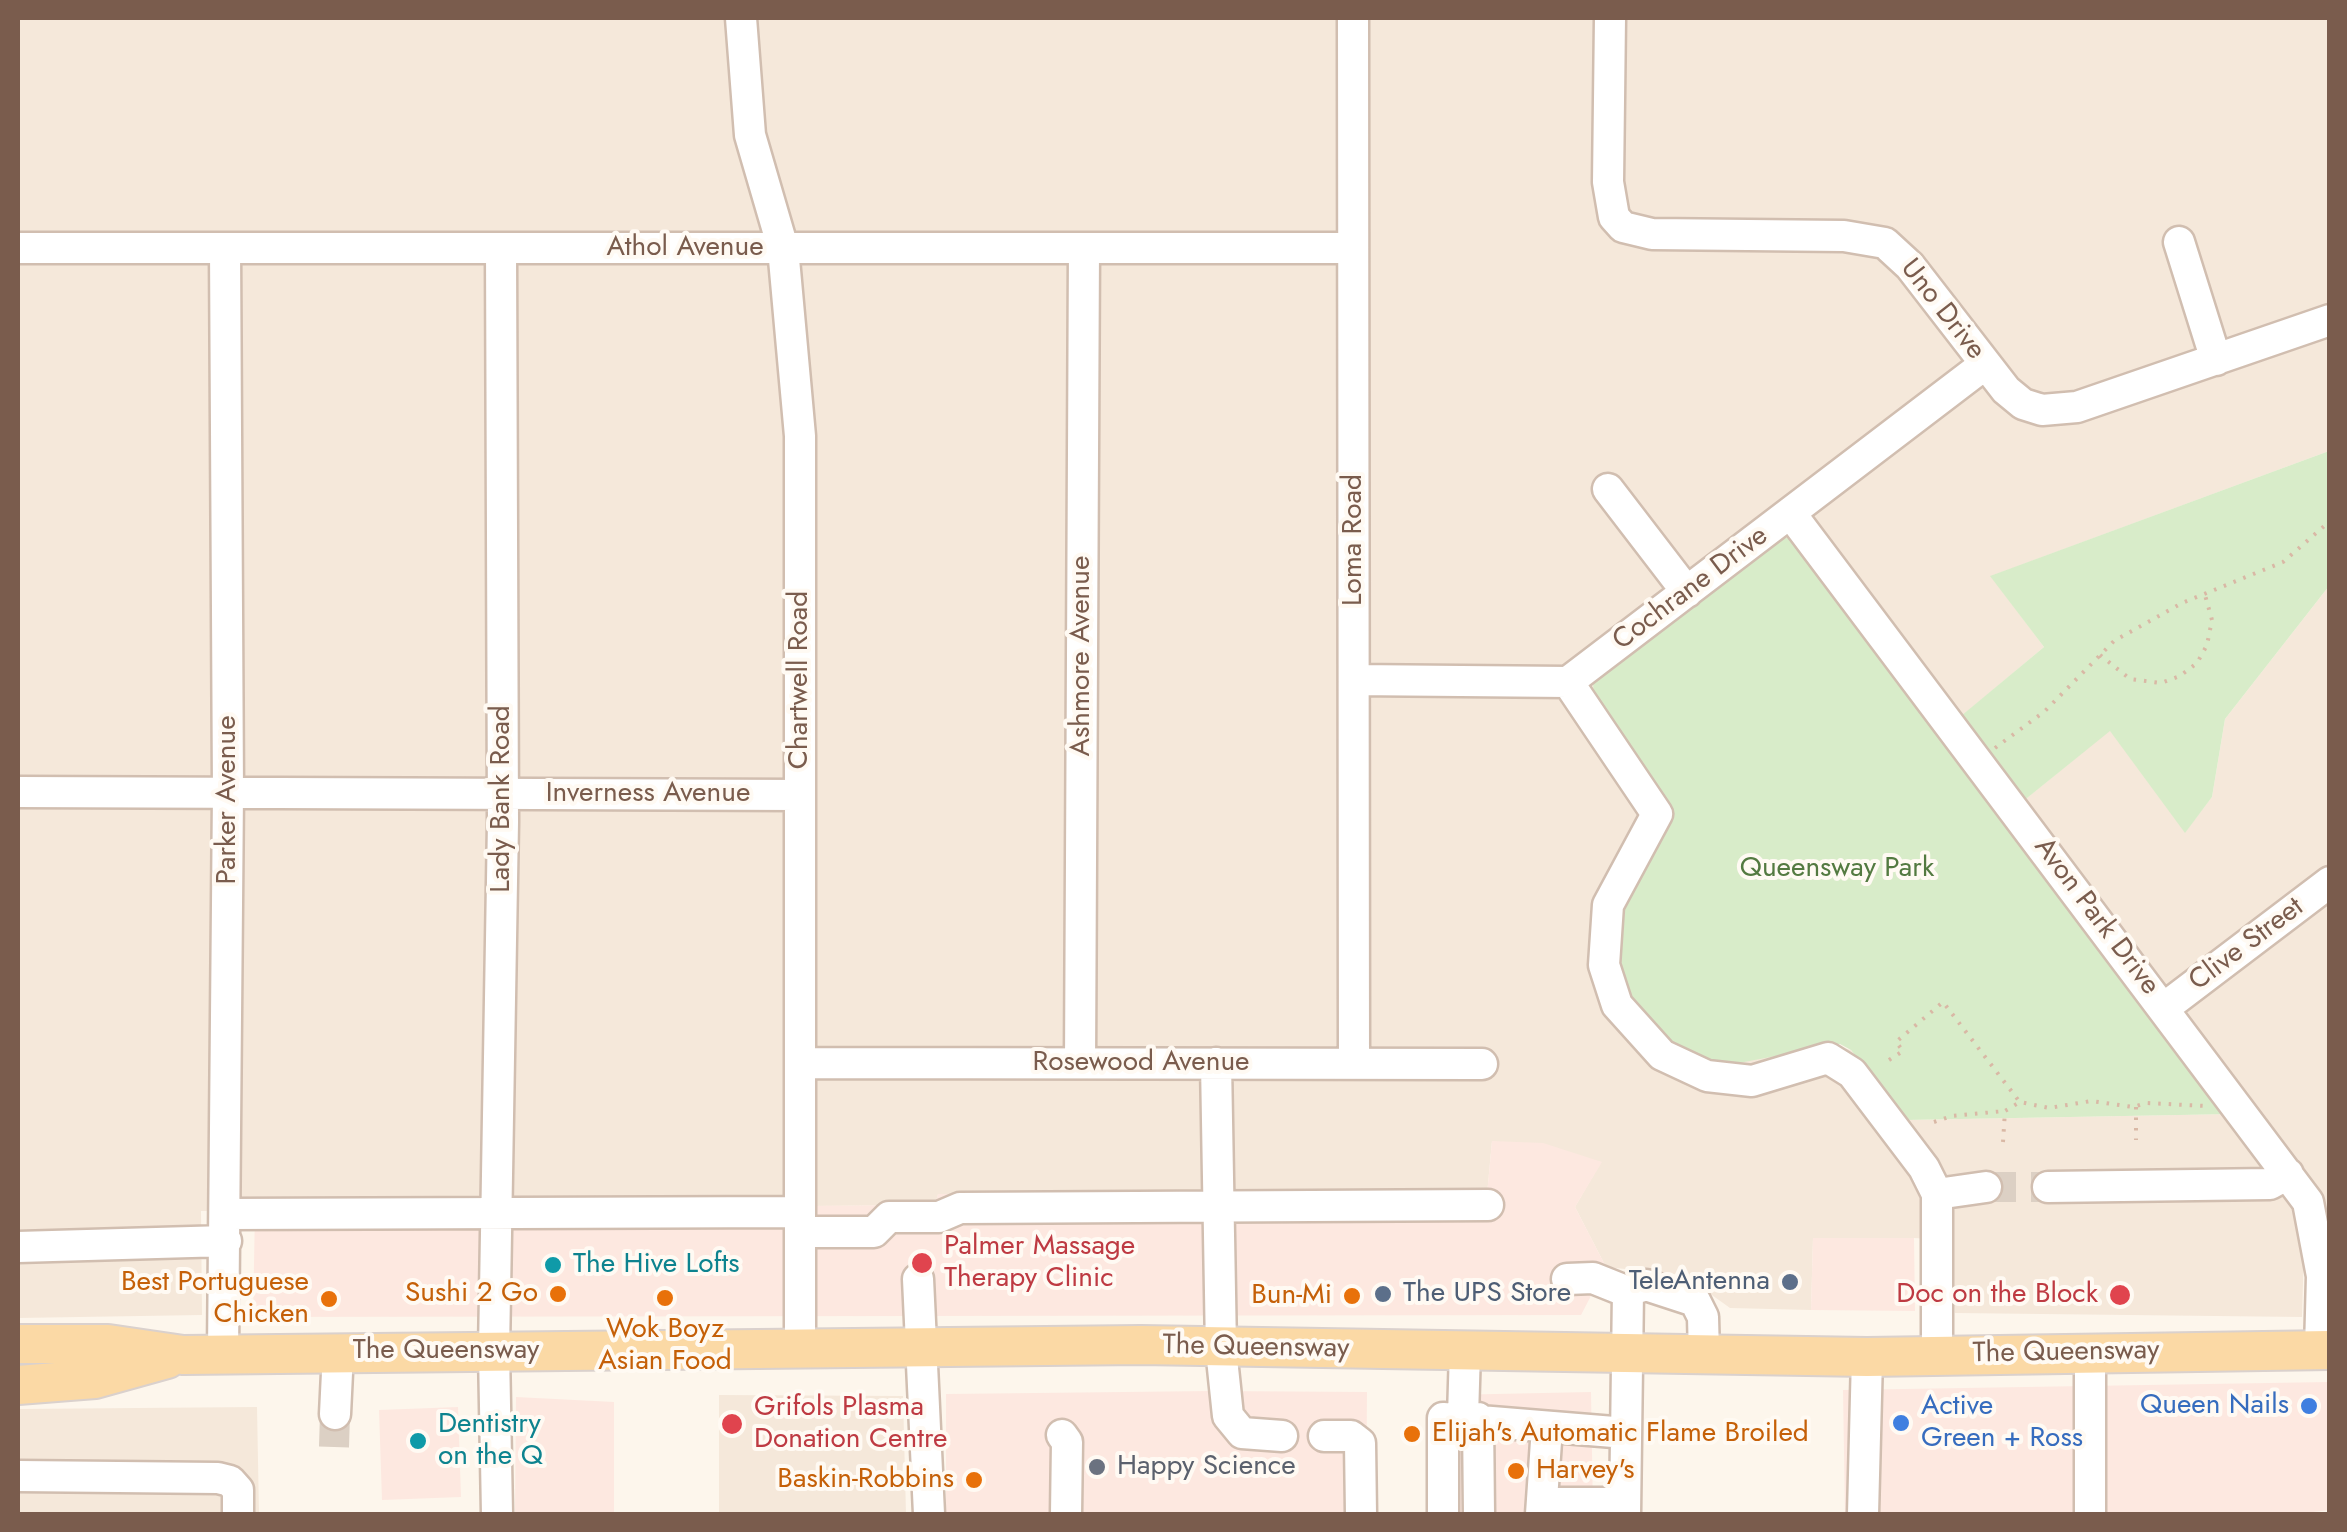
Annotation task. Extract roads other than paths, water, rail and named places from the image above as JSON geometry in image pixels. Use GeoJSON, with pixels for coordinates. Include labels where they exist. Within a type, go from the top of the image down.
{"type":"FeatureCollection","features":[{"type":"Feature","properties":{"kind":"main road","name":"The Queensway"},"geometry":{"type":"LineString","coordinates":[[18,1344],[108,1344],[182,1355],[1142,1346],[1867,1357],[2325,1350]]}},
{"type":"Feature","properties":{"kind":"main road","name":"The Queensway"},"geometry":{"type":"LineString","coordinates":[[18,1385],[95,1379],[182,1355]]}},
{"type":"Feature","properties":{"kind":"street","name":"Chartwell Road"},"geometry":{"type":"LineString","coordinates":[[741,18],[750,135],[783,248],[800,436],[800,1349]]}},
{"type":"Feature","properties":{"kind":"street","name":"Loma Road"},"geometry":{"type":"LineString","coordinates":[[1353,18],[1354,1064]]}},
{"type":"Feature","properties":{"kind":"street","name":"Uno Drive"},"geometry":{"type":"LineString","coordinates":[[1610,18],[1608,182],[1614,216],[1623,227],[1652,234],[1844,236],[1885,243],[1910,266],[1984,365],[2023,404],[2060,411],[2330,320]]}},
{"type":"Feature","properties":{"kind":"street"},"geometry":{"type":"LineString","coordinates":[[2180,242],[2216,360]]}},
{"type":"Feature","properties":{"kind":"street","name":"Athol Avenue"},"geometry":{"type":"LineString","coordinates":[[18,248],[1353,248]]}},
{"type":"Feature","properties":{"kind":"street","name":"Parker Avenue"},"geometry":{"type":"LineString","coordinates":[[223,1353],[228,792],[225,248]]}},
{"type":"Feature","properties":{"kind":"street","name":"Lady Bank Road"},"geometry":{"type":"LineString","coordinates":[[497,1514],[494,1351],[503,794],[502,248]]}},
{"type":"Feature","properties":{"kind":"street","name":"Ashmore Avenue"},"geometry":{"type":"LineString","coordinates":[[1080,1063],[1084,248]]}},
{"type":"Feature","properties":{"kind":"street","name":"Cochrane Drive"},"geometry":{"type":"LineString","coordinates":[[1568,682],[1984,365]]}},
{"type":"Feature","properties":{"kind":"street"},"geometry":{"type":"LineString","coordinates":[[1608,489],[1687,592]]}},
{"type":"Feature","properties":{"kind":"street","name":"Avon Park Drive"},"geometry":{"type":"LineString","coordinates":[[1791,514],[2308,1202],[2318,1240],[2325,1350]]}},
{"type":"Feature","properties":{"kind":"street"},"geometry":{"type":"LineString","coordinates":[[1354,680],[1568,682],[1657,814],[1614,888],[1604,928],[1608,985],[1629,1023],[1662,1055],[1729,1080],[1782,1075],[1824,1058],[1840,1062],[1907,1144],[1936,1194],[1937,1356]]}},
{"type":"Feature","properties":{"kind":"street","name":"Inverness Avenue"},"geometry":{"type":"LineString","coordinates":[[18,792],[799,795]]}},
{"type":"Feature","properties":{"kind":"street","name":"Clive Street"},"geometry":{"type":"LineString","coordinates":[[2164,1008],[2330,882]]}},
{"type":"Feature","properties":{"kind":"street","name":"Rosewood Avenue"},"geometry":{"type":"LineString","coordinates":[[800,1063],[1482,1064]]}},
{"type":"Feature","properties":{"kind":"street"},"geometry":{"type":"LineString","coordinates":[[1216,1063],[1222,1349],[1233,1426],[1242,1434],[1282,1436]]}},
{"type":"Feature","properties":{"kind":"street"},"geometry":{"type":"LineString","coordinates":[[2048,1186],[2270,1184],[2288,1174]]}},
{"type":"Feature","properties":{"kind":"street"},"geometry":{"type":"LineString","coordinates":[[1936,1194],[1986,1186]]}},
{"type":"Feature","properties":{"kind":"street"},"geometry":{"type":"LineString","coordinates":[[18,1247],[226,1228],[498,1215],[800,1222],[874,1232],[889,1217],[939,1217],[960,1208],[1488,1205]]}},
{"type":"Feature","properties":{"kind":"street"},"geometry":{"type":"LineString","coordinates":[[1567,1279],[1593,1278],[1628,1292],[1646,1285],[1695,1301],[1703,1317],[1704,1356]]}},
{"type":"Feature","properties":{"kind":"street"},"geometry":{"type":"LineString","coordinates":[[918,1279],[929,1514]]}},
{"type":"Feature","properties":{"kind":"street"},"geometry":{"type":"LineString","coordinates":[[1547,1427],[1542,1509],[1625,1509],[1628,1292]]}},
{"type":"Feature","properties":{"kind":"street"},"geometry":{"type":"LineString","coordinates":[[1464,1350],[1479,1514]]}},
{"type":"Feature","properties":{"kind":"street"},"geometry":{"type":"LineString","coordinates":[[335,1414],[338,1352]]}},
{"type":"Feature","properties":{"kind":"street"},"geometry":{"type":"LineString","coordinates":[[2090,1354],[2090,1514]]}},
{"type":"Feature","properties":{"kind":"street"},"geometry":{"type":"LineString","coordinates":[[1862,1514],[1867,1357]]}},
{"type":"Feature","properties":{"kind":"street"},"geometry":{"type":"LineString","coordinates":[[1443,1514],[1443,1418],[1470,1417],[1626,1434]]}},
{"type":"Feature","properties":{"kind":"street"},"geometry":{"type":"LineString","coordinates":[[1062,1435],[1067,1442],[1066,1514]]}},
{"type":"Feature","properties":{"kind":"street"},"geometry":{"type":"LineString","coordinates":[[1324,1436],[1351,1436],[1360,1442],[1361,1514]]}},
{"type":"Feature","properties":{"kind":"street"},"geometry":{"type":"LineString","coordinates":[[18,1476],[218,1478],[230,1481],[238,1490],[238,1514]]}},
{"type":"Feature","properties":{"kind":"tunnel"},"geometry":{"type":"LineString","coordinates":[[1986,1187],[2048,1187]]}},
{"type":"Feature","properties":{"kind":"tunnel"},"geometry":{"type":"LineString","coordinates":[[334,1447],[335,1414]]}},
{"type":"Feature","properties":{"kind":"place","name":"Palmer Massage Therapy Clinic"},"geometry":{"type":"Point","coordinates":[922,1263]}},
{"type":"Feature","properties":{"kind":"place","name":"The Hive Lofts"},"geometry":{"type":"Point","coordinates":[553,1265]}},
{"type":"Feature","properties":{"kind":"place","name":"TeleAntenna"},"geometry":{"type":"Point","coordinates":[1790,1282]}},
{"type":"Feature","properties":{"kind":"place","name":"Sushi 2 Go"},"geometry":{"type":"Point","coordinates":[558,1294]}},
{"type":"Feature","properties":{"kind":"place","name":"The UPS Store"},"geometry":{"type":"Point","coordinates":[1383,1294]}},
{"type":"Feature","properties":{"kind":"place","name":"Doc on the Block"},"geometry":{"type":"Point","coordinates":[2120,1295]}},
{"type":"Feature","properties":{"kind":"place","name":"Bun-Mi"},"geometry":{"type":"Point","coordinates":[1352,1296]}},
{"type":"Feature","properties":{"kind":"place","name":"Wok Boyz Asian Food"},"geometry":{"type":"Point","coordinates":[665,1298]}},
{"type":"Feature","properties":{"kind":"place","name":"Best Portuguese Chicken"},"geometry":{"type":"Point","coordinates":[329,1299]}},
{"type":"Feature","properties":{"kind":"place","name":"Queen Nails"},"geometry":{"type":"Point","coordinates":[2309,1406]}},
{"type":"Feature","properties":{"kind":"place","name":"Active Green + Ross"},"geometry":{"type":"Point","coordinates":[1901,1423]}},
{"type":"Feature","properties":{"kind":"place","name":"Grifols Plasma Donation Centre"},"geometry":{"type":"Point","coordinates":[732,1424]}},
{"type":"Feature","properties":{"kind":"place","name":"Elijah's Automatic Flame Broiled"},"geometry":{"type":"Point","coordinates":[1412,1434]}},
{"type":"Feature","properties":{"kind":"place","name":"Dentistry on the Q"},"geometry":{"type":"Point","coordinates":[418,1441]}},
{"type":"Feature","properties":{"kind":"place","name":"Happy Science"},"geometry":{"type":"Point","coordinates":[1097,1467]}},
{"type":"Feature","properties":{"kind":"place","name":"Harvey's"},"geometry":{"type":"Point","coordinates":[1516,1471]}},
{"type":"Feature","properties":{"kind":"place","name":"Baskin-Robbins"},"geometry":{"type":"Point","coordinates":[974,1480]}},
{"type":"Feature","properties":{"kind":"park label","name":"Queensway Park"},"geometry":{"type":"Point","coordinates":[1837,869]}}]}
